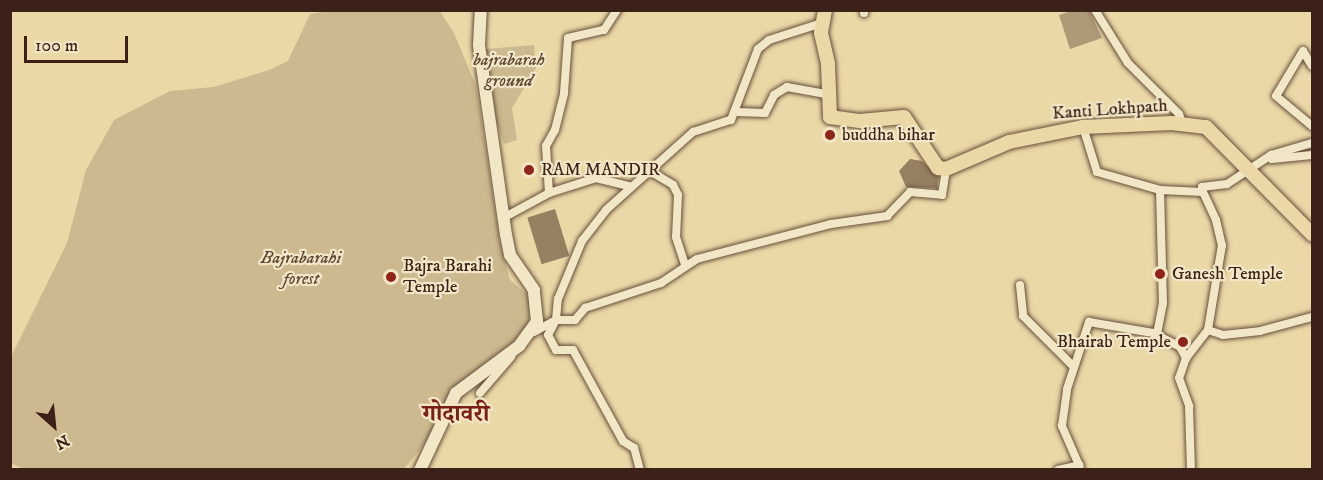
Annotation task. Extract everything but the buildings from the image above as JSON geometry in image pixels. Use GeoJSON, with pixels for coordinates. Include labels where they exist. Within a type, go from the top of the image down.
{"type":"FeatureCollection","features":[{"type":"Feature","properties":{"kind":"main road"},"geometry":{"type":"LineString","coordinates":[[824,17],[831,119],[910,120],[931,162],[946,169]]}},
{"type":"Feature","properties":{"kind":"main road","name":"Kanti Lokhpath"},"geometry":{"type":"LineString","coordinates":[[946,169],[1009,142],[1083,127],[1182,123],[1206,127],[1246,172],[1312,234]]}},
{"type":"Feature","properties":{"kind":"street"},"geometry":{"type":"LineString","coordinates":[[420,470],[456,393],[519,346],[537,321],[534,290],[510,255],[503,218],[479,45],[481,10]]}},
{"type":"Feature","properties":{"kind":"street"},"geometry":{"type":"LineString","coordinates":[[549,193],[546,146],[555,130],[564,93],[568,38],[604,30],[617,10]]}},
{"type":"Feature","properties":{"kind":"street"},"geometry":{"type":"LineString","coordinates":[[1095,10],[1128,63],[1179,114],[1182,123]]}},
{"type":"Feature","properties":{"kind":"street"},"geometry":{"type":"LineString","coordinates":[[640,470],[634,448],[623,441],[573,350],[556,350],[548,335],[556,320],[558,299],[582,241],[631,187],[693,132],[724,123],[736,112],[744,78],[758,49],[769,40],[824,17]]}},
{"type":"Feature","properties":{"kind":"street"},"geometry":{"type":"LineString","coordinates":[[1312,66],[1303,51],[1276,96],[1312,126]]}},
{"type":"Feature","properties":{"kind":"street"},"geometry":{"type":"LineString","coordinates":[[736,112],[765,113],[774,95],[787,87],[831,95]]}},
{"type":"Feature","properties":{"kind":"street"},"geometry":{"type":"LineString","coordinates":[[1083,127],[1097,172],[1160,190],[1203,192]]}},
{"type":"Feature","properties":{"kind":"street"},"geometry":{"type":"LineString","coordinates":[[1191,470],[1190,412],[1179,378],[1186,358],[1208,330],[1222,245],[1202,187],[1221,186],[1284,150],[1312,143]]}},
{"type":"Feature","properties":{"kind":"street"},"geometry":{"type":"LineString","coordinates":[[1262,161],[1312,155]]}},
{"type":"Feature","properties":{"kind":"street"},"geometry":{"type":"LineString","coordinates":[[480,393],[530,334],[548,320],[575,320],[585,308],[662,283],[685,264],[831,224],[887,216],[910,192],[942,195],[946,169]]}},
{"type":"Feature","properties":{"kind":"street"},"geometry":{"type":"LineString","coordinates":[[650,171],[673,185],[678,195],[676,237],[685,264]]}},
{"type":"Feature","properties":{"kind":"street"},"geometry":{"type":"LineString","coordinates":[[503,218],[549,193],[596,178],[631,187]]}},
{"type":"Feature","properties":{"kind":"street"},"geometry":{"type":"LineString","coordinates":[[1157,334],[1163,303],[1160,190]]}},
{"type":"Feature","properties":{"kind":"street"},"geometry":{"type":"LineString","coordinates":[[1020,285],[1024,293],[1023,316],[1074,367]]}},
{"type":"Feature","properties":{"kind":"street"},"geometry":{"type":"LineString","coordinates":[[1208,330],[1223,334],[1260,331],[1312,317]]}},
{"type":"Feature","properties":{"kind":"street"},"geometry":{"type":"LineString","coordinates":[[1058,470],[1079,467],[1062,433],[1074,367],[1089,322],[1157,334],[1180,347],[1186,358]]}},
{"type":"Feature","properties":{"kind":"green space","name":"Bajrabarahi forest"},"geometry":{"type":"Polygon","coordinates":[[[337,10],[439,10],[454,33],[476,86],[500,243],[510,280],[529,296],[529,324],[515,343],[476,380],[404,469],[25,470],[11,463],[11,357],[67,243],[86,170],[114,120],[170,91],[214,87],[269,70],[288,61],[310,14],[337,10]]]}},
{"type":"Feature","properties":{"kind":"green space","name":"bajrabarah ground"},"geometry":{"type":"Polygon","coordinates":[[[534,45],[536,68],[512,108],[517,140],[504,144],[488,95],[486,49],[534,45]]]}},
{"type":"Feature","properties":{"kind":"shaded area"},"geometry":{"type":"Polygon","coordinates":[[[1071,11],[1089,11],[1102,38],[1070,49],[1059,15],[1071,11]]]}},
{"type":"Feature","properties":{"kind":"place","name":"buddha bihar"},"geometry":{"type":"Point","coordinates":[830,135]}},
{"type":"Feature","properties":{"kind":"place","name":"RAM MANDIR"},"geometry":{"type":"Point","coordinates":[529,170]}},
{"type":"Feature","properties":{"kind":"place","name":"Ganesh Temple"},"geometry":{"type":"Point","coordinates":[1160,274]}},
{"type":"Feature","properties":{"kind":"place","name":"Bajra Barahi Temple"},"geometry":{"type":"Point","coordinates":[391,277]}},
{"type":"Feature","properties":{"kind":"place","name":"Bhairab Temple"},"geometry":{"type":"Point","coordinates":[1183,342]}},
{"type":"Feature","properties":{"kind":"district","name":"गोदावरी"},"geometry":{"type":"Point","coordinates":[456,415]}}]}
